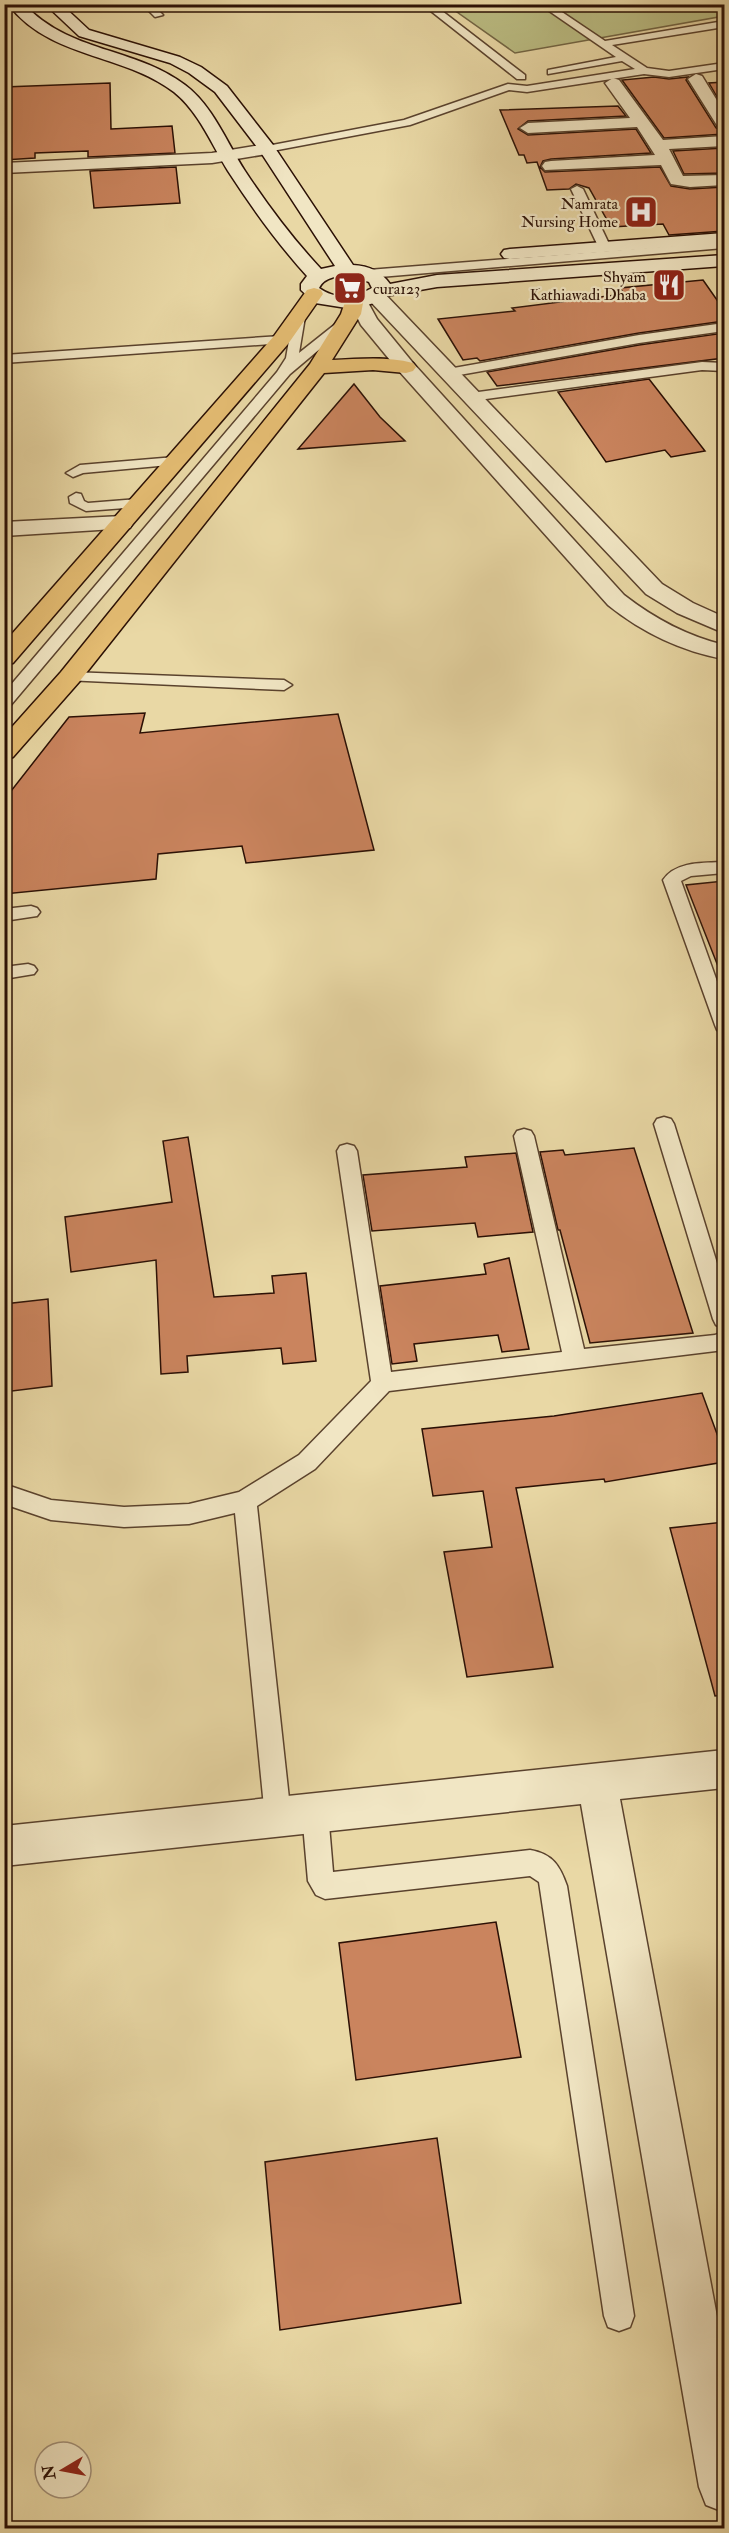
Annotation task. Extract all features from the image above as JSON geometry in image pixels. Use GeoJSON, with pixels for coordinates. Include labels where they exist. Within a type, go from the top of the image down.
{"type":"FeatureCollection","features":[{"type":"Feature","properties":{"kind":"main road"},"geometry":{"type":"LineString","coordinates":[[4,658],[281,340],[299,317],[316,286]]}},
{"type":"Feature","properties":{"kind":"main road"},"geometry":{"type":"LineString","coordinates":[[4,752],[70,677],[318,367],[362,290]]}},
{"type":"Feature","properties":{"kind":"main road"},"geometry":{"type":"LineString","coordinates":[[318,367],[373,364],[406,367]]}},
{"type":"Feature","properties":{"kind":"street"},"geometry":{"type":"LineString","coordinates":[[15,4],[22,14],[45,33],[149,71],[180,89],[206,118],[228,157],[316,286],[332,301],[362,290],[408,263],[724,238]]}},
{"type":"Feature","properties":{"kind":"street"},"geometry":{"type":"LineString","coordinates":[[52,4],[84,33],[175,60],[195,70],[220,89],[267,149],[326,242],[362,290],[448,373],[654,590],[685,608],[724,626]]}},
{"type":"Feature","properties":{"kind":"street"},"geometry":{"type":"LineString","coordinates":[[696,79],[724,124]]}},
{"type":"Feature","properties":{"kind":"street"},"geometry":{"type":"LineString","coordinates":[[613,83],[662,152],[677,180],[690,182],[724,180]]}},
{"type":"Feature","properties":{"kind":"street"},"geometry":{"type":"LineString","coordinates":[[528,128],[642,122]]}},
{"type":"Feature","properties":{"kind":"street"},"geometry":{"type":"LineString","coordinates":[[551,166],[662,152],[724,141]]}},
{"type":"Feature","properties":{"kind":"street"},"geometry":{"type":"LineString","coordinates":[[4,168],[228,157],[267,149]]}},
{"type":"Feature","properties":{"kind":"street"},"geometry":{"type":"LineString","coordinates":[[316,286],[330,272],[362,290],[437,281],[724,261]]}},
{"type":"Feature","properties":{"kind":"street"},"geometry":{"type":"LineString","coordinates":[[362,290],[368,321],[406,367],[616,600],[640,619],[665,634],[724,652]]}},
{"type":"Feature","properties":{"kind":"street"},"geometry":{"type":"LineString","coordinates":[[463,430],[496,424]]}},
{"type":"Feature","properties":{"kind":"street"},"geometry":{"type":"LineString","coordinates":[[4,530],[122,523]]}},
{"type":"Feature","properties":{"kind":"street"},"geometry":{"type":"LineString","coordinates":[[4,1846],[724,1769]]}},
{"type":"Feature","properties":{"kind":"street"},"geometry":{"type":"LineString","coordinates":[[597,1782],[724,2487]]}},
{"type":"Feature","properties":{"kind":"lane"},"geometry":{"type":"LineString","coordinates":[[146,4],[158,15]]}},
{"type":"Feature","properties":{"kind":"lane"},"geometry":{"type":"LineString","coordinates":[[426,4],[521,77]]}},
{"type":"Feature","properties":{"kind":"lane"},"geometry":{"type":"LineString","coordinates":[[543,4],[644,71]]}},
{"type":"Feature","properties":{"kind":"lane"},"geometry":{"type":"LineString","coordinates":[[603,44],[724,24]]}},
{"type":"Feature","properties":{"kind":"lane"},"geometry":{"type":"LineString","coordinates":[[544,73],[623,58]]}},
{"type":"Feature","properties":{"kind":"lane"},"geometry":{"type":"LineString","coordinates":[[267,149],[406,123],[508,87],[527,89],[644,71],[669,74],[724,66]]}},
{"type":"Feature","properties":{"kind":"lane"},"geometry":{"type":"LineString","coordinates":[[508,87],[509,80],[532,75]]}},
{"type":"Feature","properties":{"kind":"lane"},"geometry":{"type":"LineString","coordinates":[[577,189],[604,246]]}},
{"type":"Feature","properties":{"kind":"lane"},"geometry":{"type":"LineString","coordinates":[[362,290],[724,245]]}},
{"type":"Feature","properties":{"kind":"lane"},"geometry":{"type":"LineString","coordinates":[[4,703],[283,374],[362,290],[439,273],[724,253]]}},
{"type":"Feature","properties":{"kind":"lane"},"geometry":{"type":"LineString","coordinates":[[283,374],[292,358],[299,317]]}},
{"type":"Feature","properties":{"kind":"lane"},"geometry":{"type":"LineString","coordinates":[[448,373],[639,339],[724,327]]}},
{"type":"Feature","properties":{"kind":"lane"},"geometry":{"type":"LineString","coordinates":[[4,359],[281,340]]}},
{"type":"Feature","properties":{"kind":"lane"},"geometry":{"type":"LineString","coordinates":[[471,397],[702,366],[724,367]]}},
{"type":"Feature","properties":{"kind":"lane"},"geometry":{"type":"LineString","coordinates":[[72,473],[80,469],[175,461]]}},
{"type":"Feature","properties":{"kind":"lane"},"geometry":{"type":"LineString","coordinates":[[76,497],[78,503],[86,507],[138,503]]}},
{"type":"Feature","properties":{"kind":"lane"},"geometry":{"type":"LineString","coordinates":[[70,677],[284,685]]}},
{"type":"Feature","properties":{"kind":"lane"},"geometry":{"type":"LineString","coordinates":[[724,868],[689,872],[677,875],[672,880],[724,1025]]}},
{"type":"Feature","properties":{"kind":"lane"},"geometry":{"type":"LineString","coordinates":[[4,915],[31,912]]}},
{"type":"Feature","properties":{"kind":"lane"},"geometry":{"type":"LineString","coordinates":[[4,973],[28,970]]}},
{"type":"Feature","properties":{"kind":"lane"},"geometry":{"type":"LineString","coordinates":[[664,1124],[724,1319]]}},
{"type":"Feature","properties":{"kind":"lane"},"geometry":{"type":"LineString","coordinates":[[524,1136],[575,1359]]}},
{"type":"Feature","properties":{"kind":"lane"},"geometry":{"type":"LineString","coordinates":[[347,1151],[382,1384]]}},
{"type":"Feature","properties":{"kind":"lane"},"geometry":{"type":"LineString","coordinates":[[4,1494],[51,1510],[124,1517],[189,1514],[245,1501],[307,1462],[382,1384],[400,1378],[720,1343],[724,1340]]}},
{"type":"Feature","properties":{"kind":"lane"},"geometry":{"type":"LineString","coordinates":[[245,1501],[297,1815],[321,1881],[325,1886],[531,1863],[540,1864],[548,1871],[554,1886],[619,2316]]}},
{"type":"Feature","properties":{"kind":"green space"},"geometry":{"type":"Polygon","coordinates":[[[724,4],[724,16],[515,53],[447,5],[724,4]]]}},
{"type":"Feature","properties":{"kind":"building"},"geometry":{"type":"Polygon","coordinates":[[[654,77],[669,79],[688,77],[686,80],[716,128],[724,131],[724,134],[664,138],[622,80],[654,77]]]}},
{"type":"Feature","properties":{"kind":"building"},"geometry":{"type":"Polygon","coordinates":[[[724,82],[724,109],[709,83],[724,82]]]}},
{"type":"Feature","properties":{"kind":"building"},"geometry":{"type":"Polygon","coordinates":[[[110,83],[111,129],[172,126],[175,153],[88,157],[88,151],[35,153],[35,158],[4,160],[4,87],[110,83]]]}},
{"type":"Feature","properties":{"kind":"building"},"geometry":{"type":"Polygon","coordinates":[[[618,106],[626,116],[528,121],[518,129],[528,135],[636,129],[651,153],[551,159],[543,161],[540,167],[545,172],[660,167],[671,186],[690,189],[724,187],[724,231],[669,235],[663,224],[611,227],[589,188],[576,184],[569,189],[547,190],[537,162],[527,163],[524,155],[519,155],[500,110],[618,106]]]}},
{"type":"Feature","properties":{"kind":"building"},"geometry":{"type":"Polygon","coordinates":[[[724,148],[724,173],[684,174],[673,151],[724,148]]]}},
{"type":"Feature","properties":{"kind":"building"},"geometry":{"type":"Polygon","coordinates":[[[176,167],[180,203],[94,208],[90,171],[176,167]]]}},
{"type":"Feature","properties":{"kind":"building"},"geometry":{"type":"Polygon","coordinates":[[[703,280],[724,310],[724,321],[639,333],[480,361],[477,358],[463,360],[438,319],[515,311],[512,308],[624,294],[620,288],[703,280]]]}},
{"type":"Feature","properties":{"kind":"building"},"geometry":{"type":"Polygon","coordinates":[[[724,333],[724,358],[497,386],[487,372],[639,345],[724,333]]]}},
{"type":"Feature","properties":{"kind":"building"},"geometry":{"type":"Polygon","coordinates":[[[649,379],[705,451],[671,457],[665,450],[606,462],[558,392],[649,379]]]}},
{"type":"Feature","properties":{"kind":"building"},"geometry":{"type":"Polygon","coordinates":[[[354,384],[380,417],[405,441],[298,449],[354,384]]]}},
{"type":"Feature","properties":{"kind":"building"},"geometry":{"type":"Polygon","coordinates":[[[145,713],[140,733],[338,714],[374,850],[246,863],[242,846],[158,854],[156,879],[4,894],[4,800],[69,717],[145,713]]]}},
{"type":"Feature","properties":{"kind":"building"},"geometry":{"type":"Polygon","coordinates":[[[724,881],[724,978],[723,979],[686,885],[724,881]]]}},
{"type":"Feature","properties":{"kind":"building"},"geometry":{"type":"Polygon","coordinates":[[[188,1137],[214,1297],[274,1293],[272,1276],[306,1273],[316,1361],[283,1364],[281,1348],[187,1356],[188,1372],[161,1374],[156,1260],[71,1272],[65,1217],[172,1202],[163,1141],[188,1137]]]}},
{"type":"Feature","properties":{"kind":"building"},"geometry":{"type":"Polygon","coordinates":[[[634,1148],[693,1333],[590,1343],[560,1230],[558,1230],[540,1152],[563,1150],[565,1155],[634,1148]]]}},
{"type":"Feature","properties":{"kind":"building"},"geometry":{"type":"Polygon","coordinates":[[[516,1153],[533,1232],[478,1237],[475,1223],[372,1231],[363,1175],[467,1167],[465,1157],[516,1153]]]}},
{"type":"Feature","properties":{"kind":"building"},"geometry":{"type":"Polygon","coordinates":[[[509,1258],[529,1349],[502,1352],[498,1335],[450,1340],[414,1344],[417,1361],[392,1364],[380,1286],[486,1274],[484,1264],[509,1258]]]}},
{"type":"Feature","properties":{"kind":"building"},"geometry":{"type":"Polygon","coordinates":[[[48,1299],[52,1386],[4,1392],[4,1304],[48,1299]]]}},
{"type":"Feature","properties":{"kind":"building"},"geometry":{"type":"Polygon","coordinates":[[[702,1393],[724,1453],[724,1462],[605,1482],[604,1479],[516,1488],[553,1667],[467,1677],[444,1552],[492,1547],[483,1491],[433,1496],[422,1429],[554,1416],[702,1393]]]}},
{"type":"Feature","properties":{"kind":"building"},"geometry":{"type":"Polygon","coordinates":[[[724,1522],[724,1695],[715,1696],[670,1528],[724,1522]]]}},
{"type":"Feature","properties":{"kind":"building"},"geometry":{"type":"Polygon","coordinates":[[[496,1922],[521,2057],[356,2080],[339,1943],[496,1922]]]}},
{"type":"Feature","properties":{"kind":"building"},"geometry":{"type":"Polygon","coordinates":[[[437,2138],[461,2303],[280,2330],[265,2162],[437,2138]]]}},
{"type":"Feature","properties":{"kind":"place","name":"Namrata Nursing Home"},"geometry":{"type":"Point","coordinates":[641,212]}},
{"type":"Feature","properties":{"kind":"place","name":"Shyam Kathiawadi Dhaba"},"geometry":{"type":"Point","coordinates":[669,285]}},
{"type":"Feature","properties":{"kind":"place","name":"cura123"},"geometry":{"type":"Point","coordinates":[350,288]}}]}
